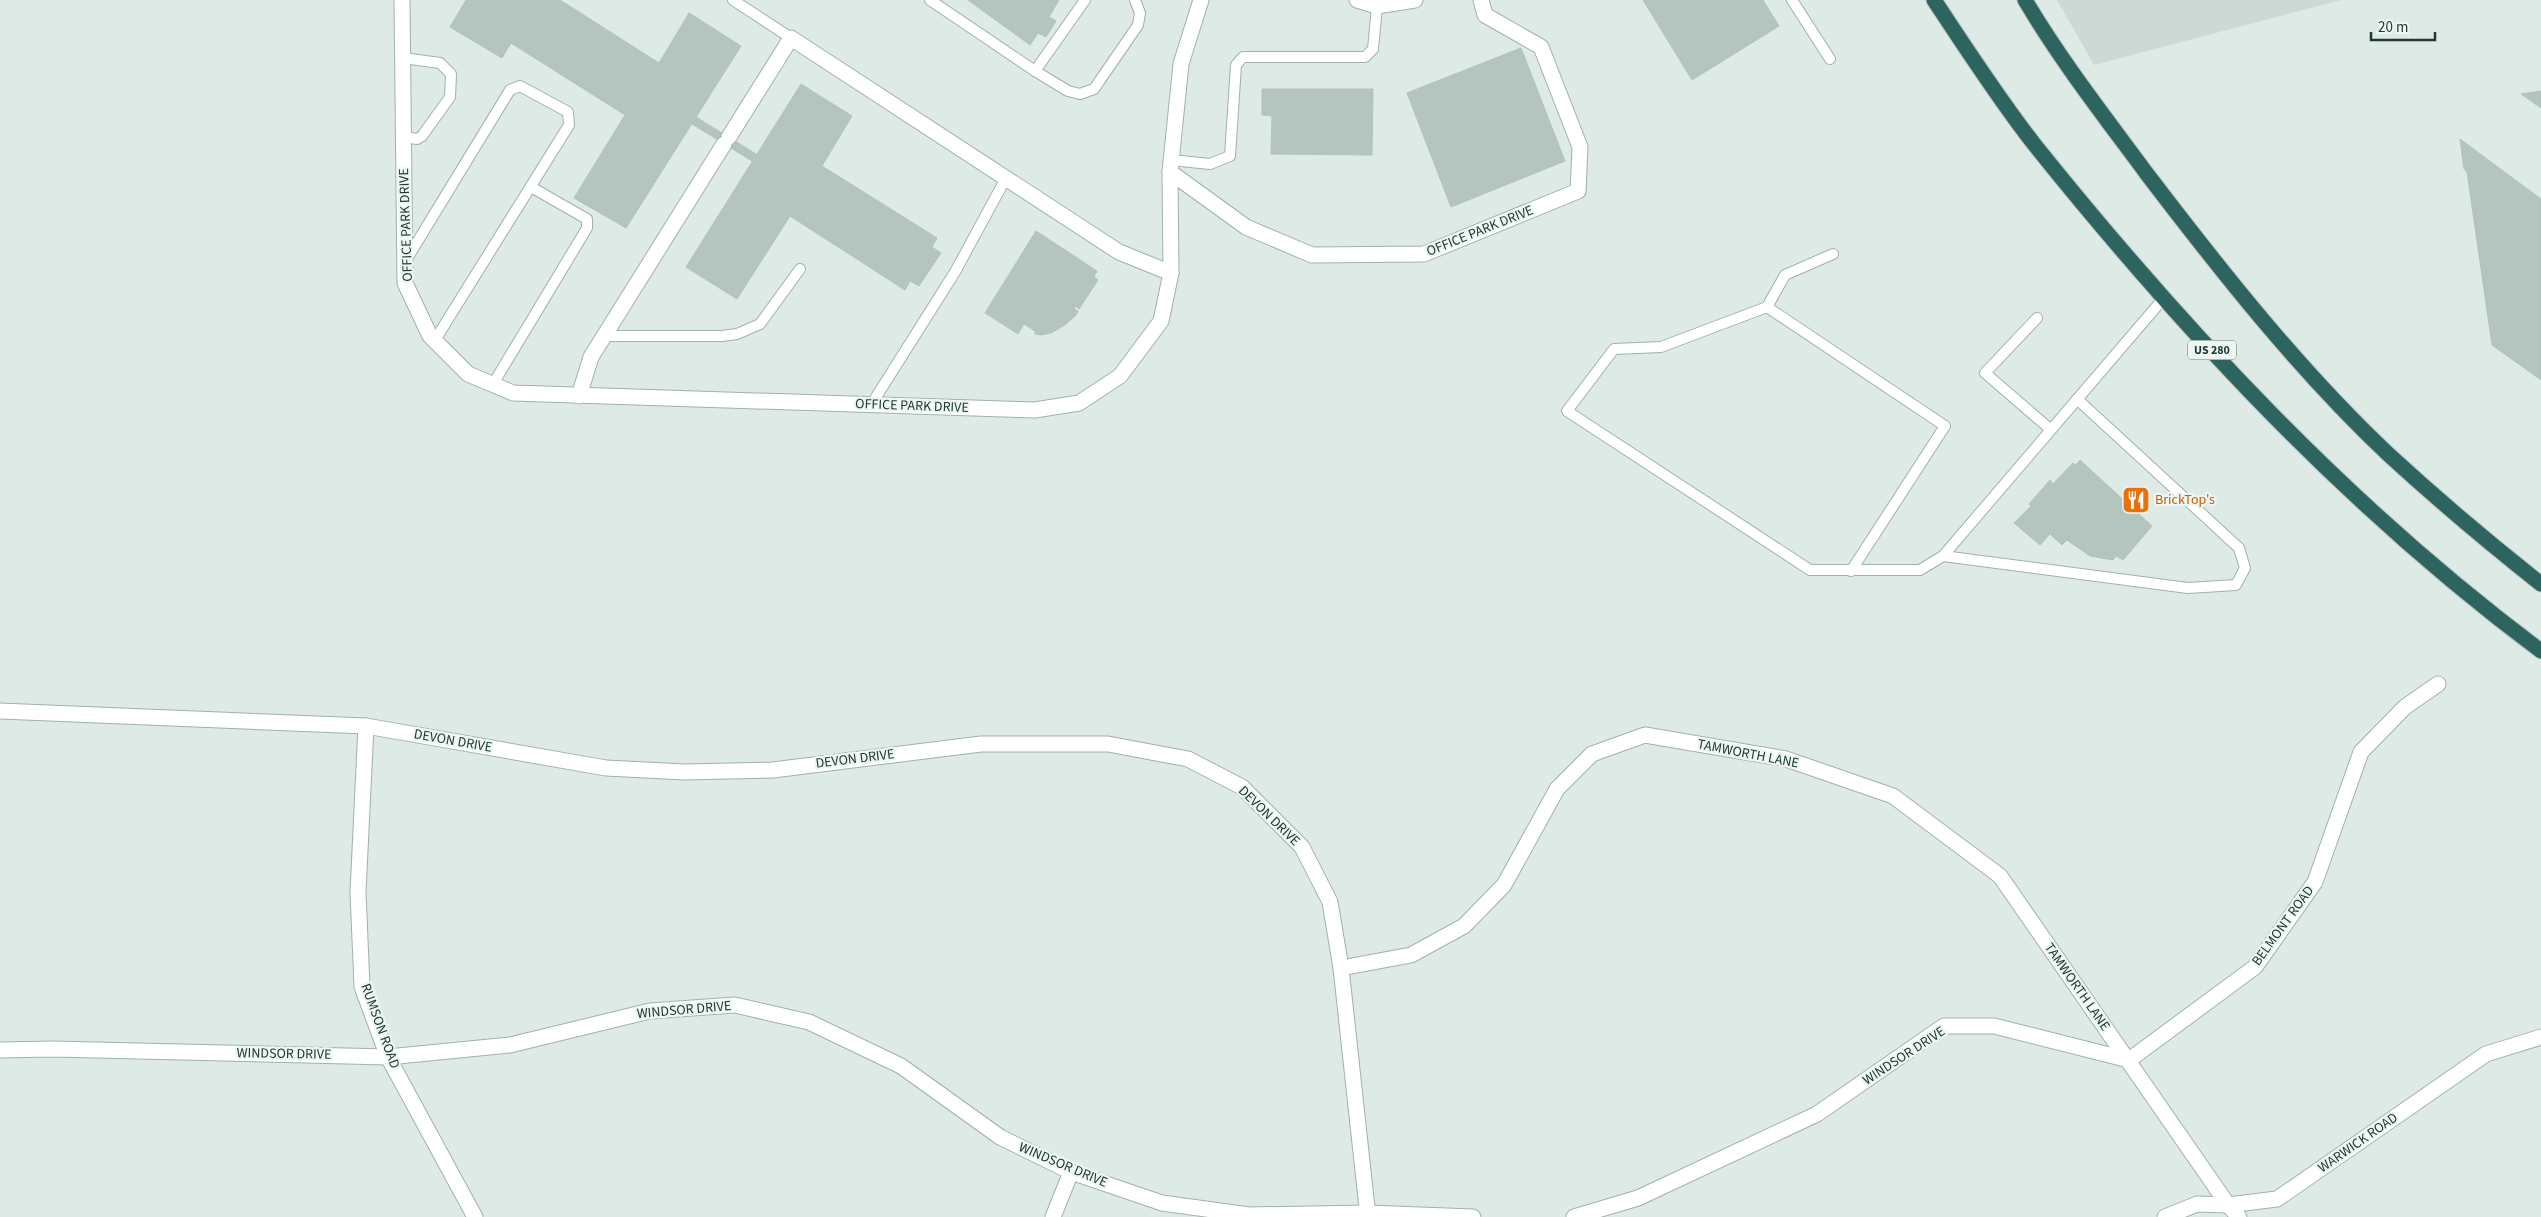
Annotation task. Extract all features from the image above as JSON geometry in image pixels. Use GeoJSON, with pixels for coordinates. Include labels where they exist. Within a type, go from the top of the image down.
{"type":"FeatureCollection","features":[{"type":"Feature","properties":{"kind":"highway","name":"US 280"},"geometry":{"type":"LineString","coordinates":[[1934,0],[2034,143],[2163,299],[2329,472],[2432,565],[2541,651]]}},
{"type":"Feature","properties":{"kind":"highway"},"geometry":{"type":"LineString","coordinates":[[2025,0],[2044,32],[2099,109],[2203,248],[2306,369],[2388,453],[2541,584]]}},
{"type":"Feature","properties":{"kind":"street","name":"OFFICE PARK DRIVE"},"geometry":{"type":"LineString","coordinates":[[402,0],[405,283],[430,336],[468,374],[513,393],[1035,410],[1078,403],[1120,376],[1161,321],[1171,273],[1170,166],[1181,64],[1201,0]]}},
{"type":"Feature","properties":{"kind":"street"},"geometry":{"type":"LineString","coordinates":[[1357,0],[1376,6],[1415,0]]}},
{"type":"Feature","properties":{"kind":"street","name":"OFFICE PARK DRIVE"},"geometry":{"type":"LineString","coordinates":[[1170,166],[1246,227],[1312,255],[1424,254],[1578,191],[1580,147],[1541,47],[1485,15],[1481,0]]}},
{"type":"Feature","properties":{"kind":"street"},"geometry":{"type":"LineString","coordinates":[[579,396],[591,357],[791,38],[1119,252],[1171,273]]}},
{"type":"Feature","properties":{"kind":"street","name":"BELMONT ROAD"},"geometry":{"type":"LineString","coordinates":[[2128,1060],[2255,967],[2315,882],[2361,752],[2405,707],[2438,684]]}},
{"type":"Feature","properties":{"kind":"street","name":"DEVON DRIVE"},"geometry":{"type":"LineString","coordinates":[[0,711],[366,726],[606,768],[685,772],[773,770],[981,744],[1108,744],[1188,759],[1242,787],[1302,847],[1330,902],[1341,968],[1368,1215]]}},
{"type":"Feature","properties":{"kind":"street","name":"RUMSON ROAD"},"geometry":{"type":"LineString","coordinates":[[366,726],[358,892],[362,987],[388,1057],[475,1217]]}},
{"type":"Feature","properties":{"kind":"street","name":"TAMWORTH LANE"},"geometry":{"type":"LineString","coordinates":[[1341,968],[1411,955],[1464,926],[1504,885],[1557,789],[1592,754],[1645,735],[1786,759],[1893,796],[2000,876],[2128,1060]]}},
{"type":"Feature","properties":{"kind":"street","name":"WINDSOR DRIVE"},"geometry":{"type":"LineString","coordinates":[[0,1050],[53,1049],[388,1057],[510,1045],[650,1010],[735,1004],[809,1022],[901,1066],[1000,1137],[1071,1172],[1172,1205],[1249,1215],[1473,1217]]}},
{"type":"Feature","properties":{"kind":"street","name":"WINDSOR DRIVE"},"geometry":{"type":"LineString","coordinates":[[1574,1217],[1638,1198],[1817,1114],[1944,1026],[1994,1026],[2128,1060]]}},
{"type":"Feature","properties":{"kind":"street","name":"WARWICK ROAD"},"geometry":{"type":"LineString","coordinates":[[2165,1217],[2197,1204],[2228,1205],[2277,1199],[2486,1054],[2541,1037]]}},
{"type":"Feature","properties":{"kind":"street"},"geometry":{"type":"LineString","coordinates":[[2128,1060],[2228,1205],[2239,1217]]}},
{"type":"Feature","properties":{"kind":"street"},"geometry":{"type":"LineString","coordinates":[[1053,1217],[1071,1172]]}},
{"type":"Feature","properties":{"kind":"lane"},"geometry":{"type":"LineString","coordinates":[[733,0],[791,38]]}},
{"type":"Feature","properties":{"kind":"lane"},"geometry":{"type":"LineString","coordinates":[[930,0],[1036,71],[1068,91],[1080,94],[1094,90],[1138,25],[1140,13],[1135,0]]}},
{"type":"Feature","properties":{"kind":"lane"},"geometry":{"type":"LineString","coordinates":[[1036,71],[1085,0]]}},
{"type":"Feature","properties":{"kind":"lane"},"geometry":{"type":"LineString","coordinates":[[1792,0],[1830,59]]}},
{"type":"Feature","properties":{"kind":"lane"},"geometry":{"type":"LineString","coordinates":[[1170,166],[1210,164],[1230,156],[1236,65],[1243,56],[1365,57],[1373,50],[1376,6]]}},
{"type":"Feature","properties":{"kind":"lane"},"geometry":{"type":"LineString","coordinates":[[403,58],[440,63],[451,74],[452,82],[450,97],[422,136],[417,139],[404,137]]}},
{"type":"Feature","properties":{"kind":"lane"},"geometry":{"type":"LineString","coordinates":[[405,262],[510,90],[520,86],[568,112],[569,124],[435,340]]}},
{"type":"Feature","properties":{"kind":"lane"},"geometry":{"type":"LineString","coordinates":[[871,405],[955,272],[1006,178]]}},
{"type":"Feature","properties":{"kind":"lane"},"geometry":{"type":"LineString","coordinates":[[493,384],[587,228],[587,219],[531,186]]}},
{"type":"Feature","properties":{"kind":"lane"},"geometry":{"type":"LineString","coordinates":[[1833,254],[1785,276],[1767,307],[1661,347],[1614,349],[1566,411],[1810,570],[1920,570],[1943,556],[2163,299]]}},
{"type":"Feature","properties":{"kind":"lane"},"geometry":{"type":"LineString","coordinates":[[604,336],[722,336],[736,334],[760,324],[800,269]]}},
{"type":"Feature","properties":{"kind":"lane"},"geometry":{"type":"LineString","coordinates":[[1767,307],[1945,426],[1851,570]]}},
{"type":"Feature","properties":{"kind":"lane"},"geometry":{"type":"LineString","coordinates":[[2037,318],[1985,373],[2050,429]]}},
{"type":"Feature","properties":{"kind":"lane"},"geometry":{"type":"LineString","coordinates":[[1943,556],[2188,588],[2236,585],[2245,568],[2239,548],[2078,399]]}},
{"type":"Feature","properties":{"kind":"shaded area"},"geometry":{"type":"Polygon","coordinates":[[[2057,0],[2341,0],[2094,65],[2057,0]]]}},
{"type":"Feature","properties":{"kind":"building"},"geometry":{"type":"Polygon","coordinates":[[[466,0],[560,0],[659,63],[689,13],[741,46],[626,228],[574,198],[625,115],[511,43],[502,58],[450,27],[466,0]]]}},
{"type":"Feature","properties":{"kind":"building"},"geometry":{"type":"Polygon","coordinates":[[[968,0],[1059,0],[1049,17],[1056,21],[1046,37],[1038,33],[1030,45],[968,0]]]}},
{"type":"Feature","properties":{"kind":"building"},"geometry":{"type":"Polygon","coordinates":[[[1643,0],[1763,0],[1779,26],[1692,80],[1643,0]]]}},
{"type":"Feature","properties":{"kind":"building"},"geometry":{"type":"Polygon","coordinates":[[[1521,48],[1565,161],[1451,207],[1407,93],[1521,48]]]}},
{"type":"Feature","properties":{"kind":"building"},"geometry":{"type":"Polygon","coordinates":[[[801,84],[852,116],[822,166],[937,238],[932,247],[941,253],[919,286],[910,281],[905,290],[790,216],[737,299],[686,267],[801,84]]]}},
{"type":"Feature","properties":{"kind":"building"},"geometry":{"type":"Polygon","coordinates":[[[1262,89],[1373,89],[1372,155],[1271,154],[1272,116],[1262,115],[1262,89]]]}},
{"type":"Feature","properties":{"kind":"building"},"geometry":{"type":"Polygon","coordinates":[[[2541,91],[2541,108],[2521,94],[2541,91]]]}},
{"type":"Feature","properties":{"kind":"building"},"geometry":{"type":"Polygon","coordinates":[[[696,117],[756,154],[752,161],[692,124],[696,117]]]}},
{"type":"Feature","properties":{"kind":"building"},"geometry":{"type":"Polygon","coordinates":[[[2460,139],[2541,199],[2541,380],[2492,345],[2467,172],[2464,169],[2460,139]]]}},
{"type":"Feature","properties":{"kind":"building"},"geometry":{"type":"Polygon","coordinates":[[[1036,231],[1097,271],[1094,277],[1098,280],[1079,309],[1076,306],[1074,309],[1078,311],[1076,315],[1065,325],[1051,333],[1041,335],[1035,334],[1035,331],[1024,324],[1018,334],[985,313],[1036,231]]]}},
{"type":"Feature","properties":{"kind":"building"},"geometry":{"type":"Polygon","coordinates":[[[2080,460],[2152,526],[2123,560],[2116,556],[2113,560],[2090,556],[2067,540],[2062,545],[2050,534],[2040,545],[2014,523],[2031,506],[2029,504],[2050,480],[2053,484],[2073,463],[2076,465],[2080,460]]]}},
{"type":"Feature","properties":{"kind":"place","name":"BrickTop's"},"geometry":{"type":"Point","coordinates":[2136,500]}}]}
